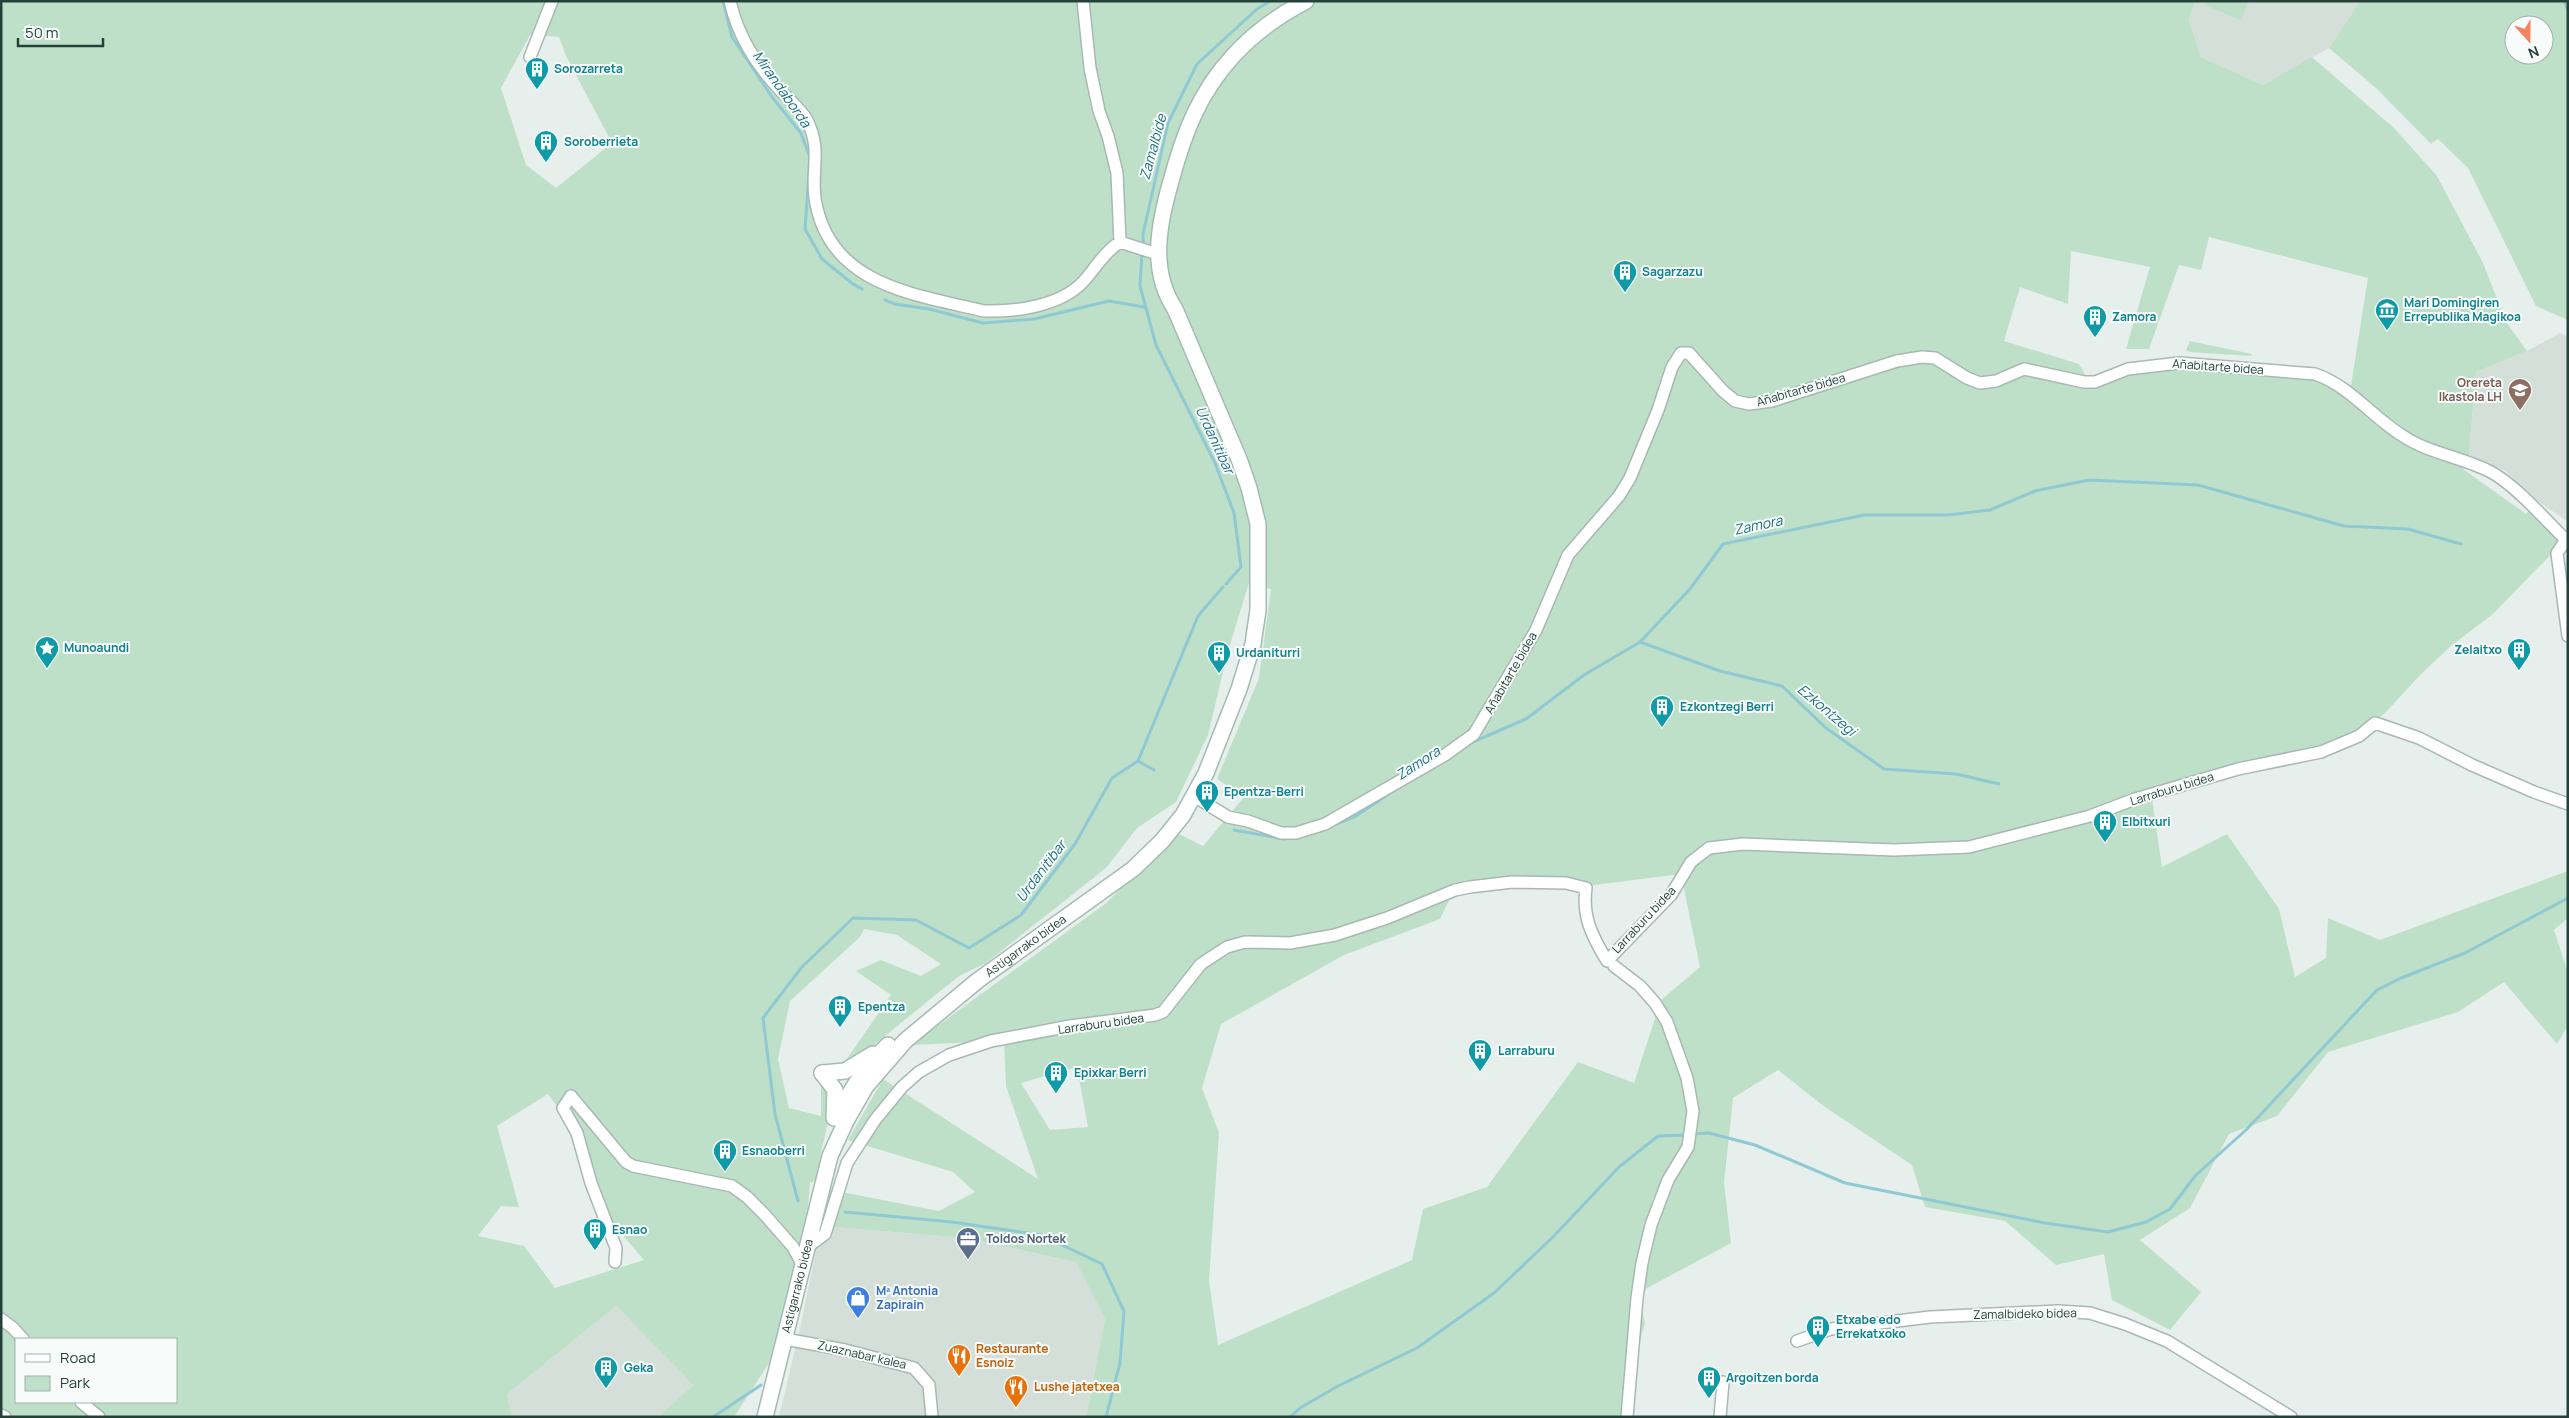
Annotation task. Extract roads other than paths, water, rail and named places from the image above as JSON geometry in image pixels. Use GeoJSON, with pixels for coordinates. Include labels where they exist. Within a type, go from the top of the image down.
{"type":"FeatureCollection","features":[{"type":"Feature","properties":{"kind":"main road"},"geometry":{"type":"LineString","coordinates":[[1152,252],[1165,195],[1183,135],[1216,77],[1254,36],[1306,1]]}},
{"type":"Feature","properties":{"kind":"main road"},"geometry":{"type":"LineString","coordinates":[[1170,183],[1168,236],[1175,309]]}},
{"type":"Feature","properties":{"kind":"main road"},"geometry":{"type":"LineString","coordinates":[[1152,252],[1163,249],[1168,236]]}},
{"type":"Feature","properties":{"kind":"main road"},"geometry":{"type":"LineString","coordinates":[[1152,252],[1163,255],[1165,272],[1174,294]]}},
{"type":"Feature","properties":{"kind":"main road","name":"Astigarrako bidea"},"geometry":{"type":"LineString","coordinates":[[838,1131],[838,1114],[848,1086],[887,1046],[936,1013],[1133,869],[1162,841],[1194,796],[1223,733],[1253,644],[1258,610],[1258,524],[1239,459],[1175,309],[1167,297],[1152,252]]}},
{"type":"Feature","properties":{"kind":"main road","name":"Astigarrako bidea"},"geometry":{"type":"LineString","coordinates":[[765,1417],[825,1174],[838,1131],[870,1081],[892,1053],[936,1013]]}},
{"type":"Feature","properties":{"kind":"main road"},"geometry":{"type":"LineString","coordinates":[[838,1131],[835,1090],[822,1073],[844,1071],[887,1046]]}},
{"type":"Feature","properties":{"kind":"main road"},"geometry":{"type":"LineString","coordinates":[[848,1086],[870,1081]]}},
{"type":"Feature","properties":{"kind":"street"},"geometry":{"type":"LineString","coordinates":[[530,57],[552,1]]}},
{"type":"Feature","properties":{"kind":"street"},"geometry":{"type":"LineString","coordinates":[[730,1],[734,19],[748,51],[769,79],[806,118],[816,144],[814,189],[821,227],[831,244],[844,259],[865,274],[886,286],[984,311],[1001,311],[1039,304],[1071,293],[1124,243]]}},
{"type":"Feature","properties":{"kind":"street"},"geometry":{"type":"LineString","coordinates":[[1083,1],[1090,68],[1099,112],[1108,136],[1117,173],[1124,243]]}},
{"type":"Feature","properties":{"kind":"street"},"geometry":{"type":"LineString","coordinates":[[1124,243],[1152,252]]}},
{"type":"Feature","properties":{"kind":"street","name":"Añabitarte bidea"},"geometry":{"type":"LineString","coordinates":[[1194,796],[1228,817],[1248,821],[1281,833],[1296,833],[1325,824],[1445,755],[1474,734],[1536,630],[1568,556],[1619,496],[1630,478],[1658,410],[1672,367],[1681,353],[1689,353],[1735,401],[1749,404],[1772,401],[1897,361],[1922,357],[1935,358],[1967,378],[1980,383],[1996,381],[2024,369],[2084,382],[2095,382],[2128,369],[2179,363],[2315,374],[2335,383],[2400,435],[2420,447],[2494,473],[2566,538]]}},
{"type":"Feature","properties":{"kind":"street"},"geometry":{"type":"LineString","coordinates":[[2566,538],[2557,553],[2568,636]]}},
{"type":"Feature","properties":{"kind":"street","name":"Larraburu bidea"},"geometry":{"type":"LineString","coordinates":[[807,1247],[825,1234],[828,1219],[847,1162],[875,1120],[902,1087],[919,1072],[949,1055],[991,1041],[1070,1026],[1155,1016],[1163,1012],[1201,964],[1227,947],[1246,942],[1290,943],[1335,935],[1387,918],[1455,890],[1470,887],[1512,882],[1566,883],[1586,888],[1586,922],[1607,961],[1671,895],[1695,858],[1709,848],[1743,844],[1894,850],[1969,847],[2090,816],[2135,799],[2238,769],[2321,752],[2359,736],[2375,723],[2419,738],[2472,765],[2534,792],[2568,804]]}},
{"type":"Feature","properties":{"kind":"street"},"geometry":{"type":"LineString","coordinates":[[1614,966],[1640,986],[1655,1003],[1667,1022],[1687,1078],[1693,1111],[1688,1147],[1668,1180],[1651,1225],[1642,1263],[1626,1417]]}},
{"type":"Feature","properties":{"kind":"street"},"geometry":{"type":"LineString","coordinates":[[615,1262],[616,1248],[591,1183],[577,1133],[563,1108],[570,1096],[626,1162],[633,1166],[732,1186],[747,1197],[793,1247],[803,1266]]}},
{"type":"Feature","properties":{"kind":"street"},"geometry":{"type":"LineString","coordinates":[[825,1174],[842,1178]]}},
{"type":"Feature","properties":{"kind":"street","name":"Zamalbideko bidea"},"geometry":{"type":"LineString","coordinates":[[1797,1341],[1831,1329],[1930,1317],[2058,1311],[2090,1313],[2125,1324],[2167,1341],[2291,1417]]}},
{"type":"Feature","properties":{"kind":"street"},"geometry":{"type":"LineString","coordinates":[[1,1319],[22,1338]]}},
{"type":"Feature","properties":{"kind":"street","name":"Zuaznabar kalea"},"geometry":{"type":"LineString","coordinates":[[785,1339],[907,1364],[926,1378],[931,1392],[932,1416]]}},
{"type":"Feature","properties":{"kind":"street"},"geometry":{"type":"LineString","coordinates":[[1720,1417],[1723,1382]]}},
{"type":"Feature","properties":{"kind":"street"},"geometry":{"type":"LineString","coordinates":[[82,1403],[99,1417]]}},
{"type":"Feature","properties":{"kind":"waterway","name":"Mirandaborda"},"geometry":{"type":"LineString","coordinates":[[723,1],[732,37],[772,97],[801,133],[810,158],[805,229],[822,259],[862,289]]}},
{"type":"Feature","properties":{"kind":"waterway","name":"Zamalbide"},"geometry":{"type":"LineString","coordinates":[[1143,247],[1143,234],[1168,123],[1197,64],[1257,9],[1270,1]]}},
{"type":"Feature","properties":{"kind":"waterway"},"geometry":{"type":"LineString","coordinates":[[2564,1],[2568,10]]}},
{"type":"Feature","properties":{"kind":"waterway","name":"Urdanitibar"},"geometry":{"type":"LineString","coordinates":[[1142,253],[1140,286],[1156,345],[1215,463],[1234,513],[1241,567],[1226,584]]}},
{"type":"Feature","properties":{"kind":"waterway","name":"Mirandaborda"},"geometry":{"type":"LineString","coordinates":[[885,300],[895,304],[929,309],[983,323],[1034,319],[1109,301],[1144,307]]}},
{"type":"Feature","properties":{"kind":"waterway","name":"Zamora"},"geometry":{"type":"LineString","coordinates":[[1468,744],[1526,719],[1584,675],[1640,642],[1690,589],[1723,544],[1864,515],[1948,515],[1990,510],[2035,491],[2089,480],[2198,485],[2344,526],[2408,529],[2461,544]]}},
{"type":"Feature","properties":{"kind":"waterway","name":"Urdanitibar"},"geometry":{"type":"LineString","coordinates":[[798,1201],[775,1114],[763,1018],[801,968],[853,918],[916,920],[969,948],[1021,915],[1075,844],[1112,778],[1138,761],[1198,616],[1223,587]]}},
{"type":"Feature","properties":{"kind":"waterway","name":"Ezkontzegi"},"geometry":{"type":"LineString","coordinates":[[1640,642],[1720,671],[1782,686],[1826,728],[1884,769],[1956,774],[1999,784]]}},
{"type":"Feature","properties":{"kind":"waterway"},"geometry":{"type":"LineString","coordinates":[[1138,761],[1154,770]]}},
{"type":"Feature","properties":{"kind":"waterway","name":"Zamora"},"geometry":{"type":"LineString","coordinates":[[1336,824],[1356,816],[1395,790]]}},
{"type":"Feature","properties":{"kind":"waterway","name":"Zamora"},"geometry":{"type":"LineString","coordinates":[[1234,830],[1284,839],[1289,838]]}},
{"type":"Feature","properties":{"kind":"waterway"},"geometry":{"type":"LineString","coordinates":[[1693,1134],[1709,1133],[1755,1145],[1845,1183],[2045,1223],[2108,1232],[2146,1222],[2170,1209],[2196,1175],[2247,1129],[2377,990],[2401,978],[2465,953],[2568,898]]}},
{"type":"Feature","properties":{"kind":"waterway"},"geometry":{"type":"LineString","coordinates":[[1290,1417],[1300,1408],[1338,1386],[1417,1348],[1494,1293],[1553,1237],[1619,1167],[1658,1136],[1687,1135]]}},
{"type":"Feature","properties":{"kind":"waterway","name":"Urdanitibar"},"geometry":{"type":"LineString","coordinates":[[845,1212],[952,1222],[1041,1235],[1102,1264],[1124,1311],[1120,1363],[1106,1417]]}},
{"type":"Feature","properties":{"kind":"waterway"},"geometry":{"type":"LineString","coordinates":[[713,1417],[761,1385]]}},
{"type":"Feature","properties":{"kind":"place","name":"Sorozarreta"},"geometry":{"type":"Point","coordinates":[537,90]}},
{"type":"Feature","properties":{"kind":"place","name":"Soroberrieta"},"geometry":{"type":"Point","coordinates":[546,163]}},
{"type":"Feature","properties":{"kind":"place","name":"Sagarzazu"},"geometry":{"type":"Point","coordinates":[1625,293]}},
{"type":"Feature","properties":{"kind":"place","name":"Mari Domingiren Errepublika Magikoa"},"geometry":{"type":"Point","coordinates":[2387,331]}},
{"type":"Feature","properties":{"kind":"place","name":"Zamora"},"geometry":{"type":"Point","coordinates":[2095,338]}},
{"type":"Feature","properties":{"kind":"place","name":"Orereta Ikastola LH"},"geometry":{"type":"Point","coordinates":[2520,411]}},
{"type":"Feature","properties":{"kind":"place","name":"Munoaundi"},"geometry":{"type":"Point","coordinates":[47,669]}},
{"type":"Feature","properties":{"kind":"place","name":"Zelaitxo"},"geometry":{"type":"Point","coordinates":[2519,671]}},
{"type":"Feature","properties":{"kind":"place","name":"Urdaniturri"},"geometry":{"type":"Point","coordinates":[1219,674]}},
{"type":"Feature","properties":{"kind":"place","name":"Ezkontzegi Berri"},"geometry":{"type":"Point","coordinates":[1662,728]}},
{"type":"Feature","properties":{"kind":"place","name":"Epentza-Berri"},"geometry":{"type":"Point","coordinates":[1207,813]}},
{"type":"Feature","properties":{"kind":"place","name":"Elbitxuri"},"geometry":{"type":"Point","coordinates":[2105,843]}},
{"type":"Feature","properties":{"kind":"place","name":"Epentza"},"geometry":{"type":"Point","coordinates":[840,1028]}},
{"type":"Feature","properties":{"kind":"place","name":"Larraburu"},"geometry":{"type":"Point","coordinates":[1480,1072]}},
{"type":"Feature","properties":{"kind":"place","name":"Epixkar Berri"},"geometry":{"type":"Point","coordinates":[1056,1094]}},
{"type":"Feature","properties":{"kind":"place","name":"Esnaoberri"},"geometry":{"type":"Point","coordinates":[725,1172]}},
{"type":"Feature","properties":{"kind":"place","name":"Esnao"},"geometry":{"type":"Point","coordinates":[595,1251]}},
{"type":"Feature","properties":{"kind":"place","name":"Toldos Nortek"},"geometry":{"type":"Point","coordinates":[968,1260]}},
{"type":"Feature","properties":{"kind":"place","name":"Mª Antonia Zapirain"},"geometry":{"type":"Point","coordinates":[858,1319]}},
{"type":"Feature","properties":{"kind":"place","name":"Etxabe edo Errekatxoko"},"geometry":{"type":"Point","coordinates":[1818,1348]}},
{"type":"Feature","properties":{"kind":"place","name":"Restaurante Esnoiz"},"geometry":{"type":"Point","coordinates":[959,1377]}},
{"type":"Feature","properties":{"kind":"place","name":"Geka"},"geometry":{"type":"Point","coordinates":[606,1389]}},
{"type":"Feature","properties":{"kind":"place","name":"Argoitzen borda"},"geometry":{"type":"Point","coordinates":[1709,1399]}},
{"type":"Feature","properties":{"kind":"place","name":"Lushe jatetxea"},"geometry":{"type":"Point","coordinates":[1016,1408]}}]}
